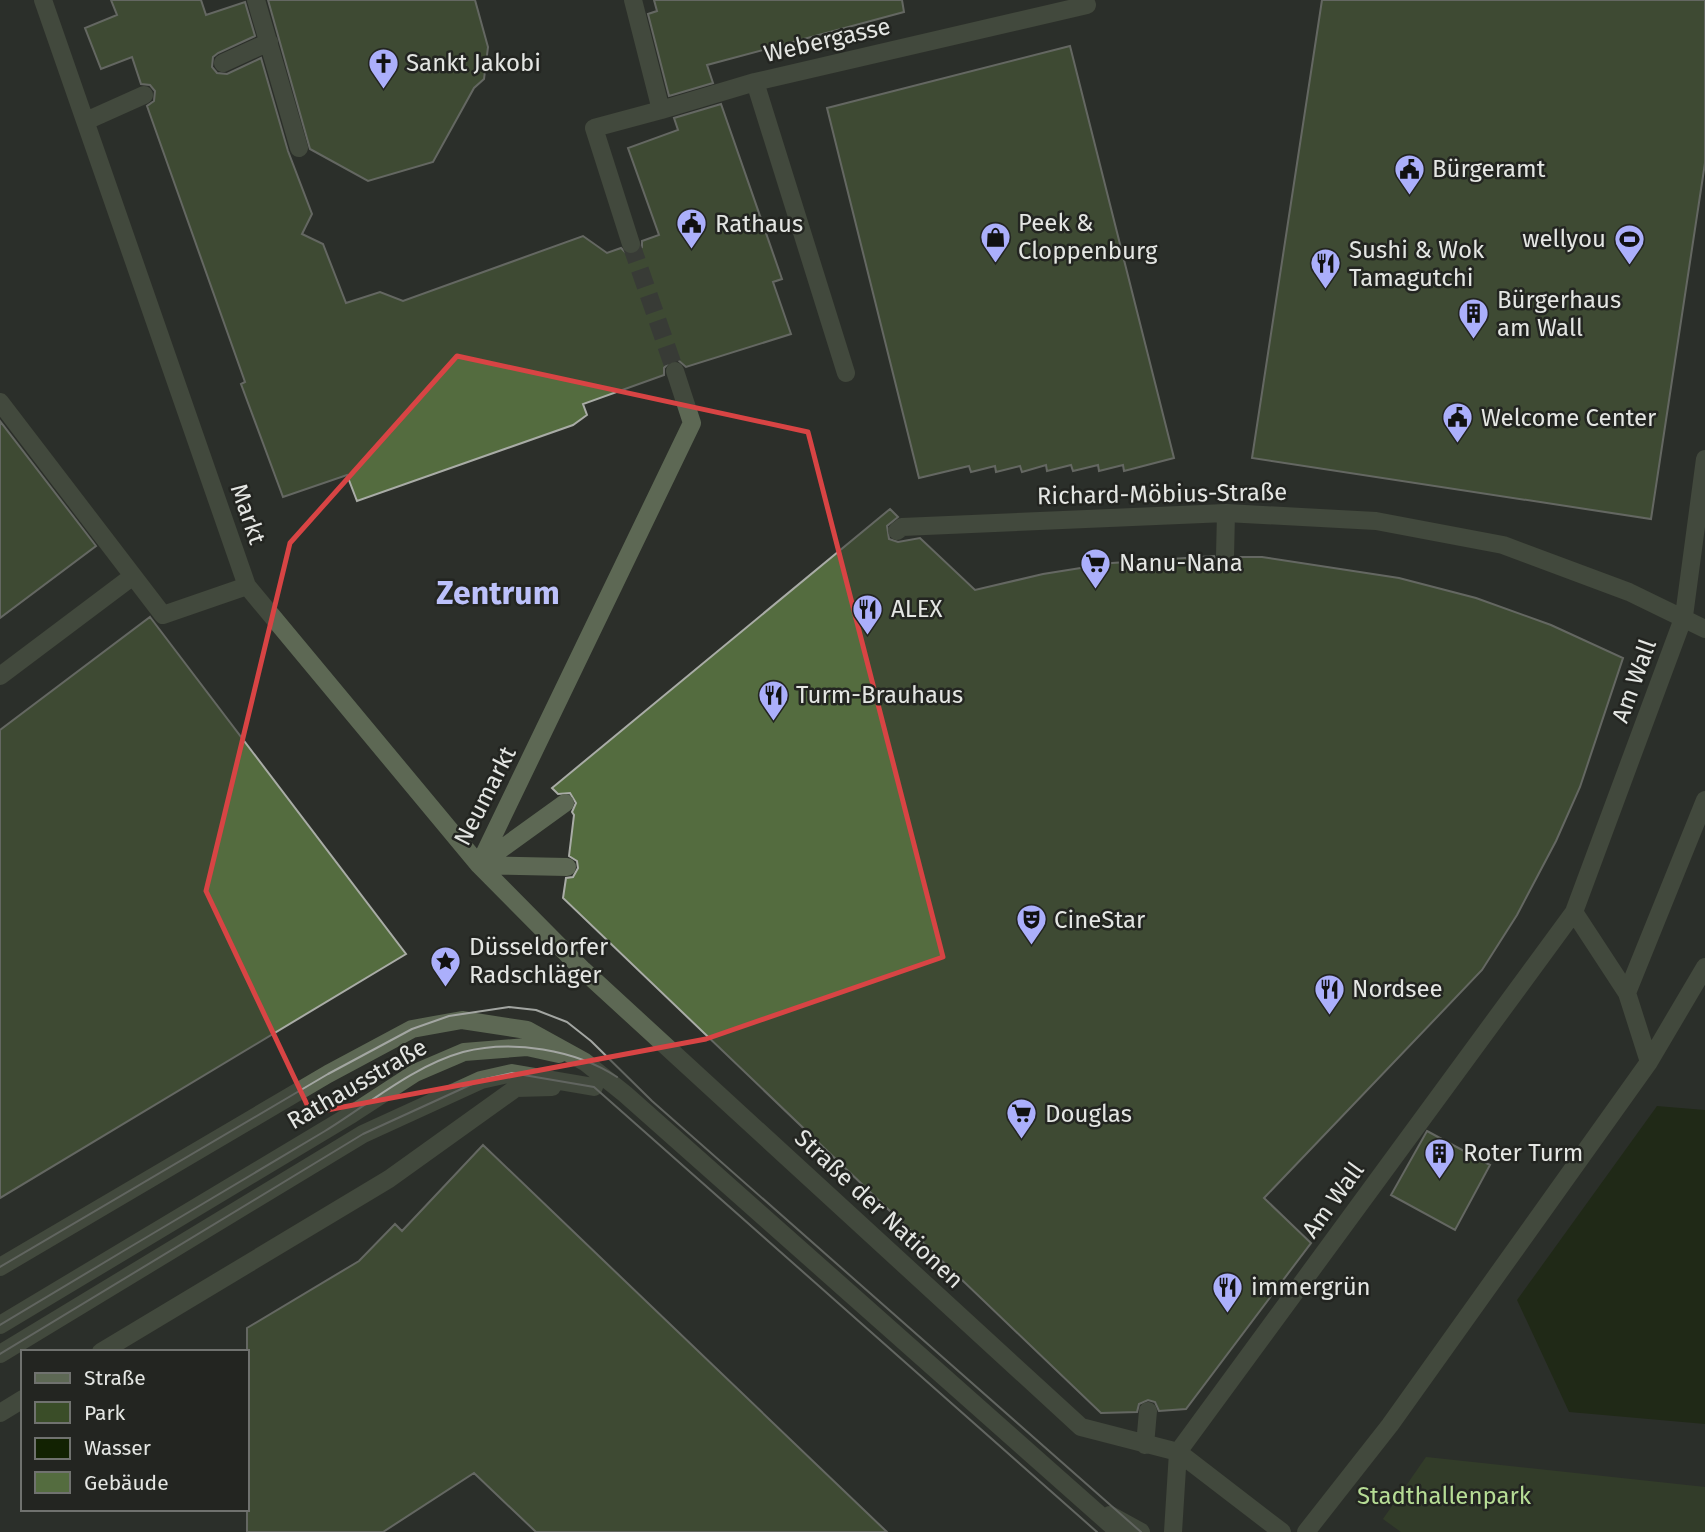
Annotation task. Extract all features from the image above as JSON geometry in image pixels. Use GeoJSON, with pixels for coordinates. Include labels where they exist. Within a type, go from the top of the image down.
{"type":"FeatureCollection","features":[{"type":"Feature","properties":{"kind":"street","name":"Markt"},"geometry":{"type":"LineString","coordinates":[[43,0],[247,586]]}},
{"type":"Feature","properties":{"kind":"street"},"geometry":{"type":"LineString","coordinates":[[257,0],[299,148]]}},
{"type":"Feature","properties":{"kind":"street"},"geometry":{"type":"LineString","coordinates":[[633,0],[661,110]]}},
{"type":"Feature","properties":{"kind":"street","name":"Webergasse"},"geometry":{"type":"LineString","coordinates":[[631,244],[594,128],[755,82],[1086,3]]}},
{"type":"Feature","properties":{"kind":"street"},"geometry":{"type":"LineString","coordinates":[[223,63],[269,42]]}},
{"type":"Feature","properties":{"kind":"street"},"geometry":{"type":"LineString","coordinates":[[755,82],[846,373]]}},
{"type":"Feature","properties":{"kind":"street"},"geometry":{"type":"LineString","coordinates":[[86,121],[144,95]]}},
{"type":"Feature","properties":{"kind":"street","name":"Neumarkt"},"geometry":{"type":"LineString","coordinates":[[247,586],[479,866],[692,423],[675,371]]}},
{"type":"Feature","properties":{"kind":"street"},"geometry":{"type":"LineString","coordinates":[[0,402],[163,615],[247,586]]}},
{"type":"Feature","properties":{"kind":"street","name":"Am Wall"},"geometry":{"type":"LineString","coordinates":[[1178,1452],[1574,912],[1684,616],[1705,458]]}},
{"type":"Feature","properties":{"kind":"street"},"geometry":{"type":"LineString","coordinates":[[1225,556],[1226,513]]}},
{"type":"Feature","properties":{"kind":"street","name":"Richard-Möbius-Straße"},"geometry":{"type":"LineString","coordinates":[[897,531],[902,527],[1226,513],[1376,521],[1503,545],[1629,592],[1684,616],[1705,629]]}},
{"type":"Feature","properties":{"kind":"street"},"geometry":{"type":"LineString","coordinates":[[0,676],[133,576]]}},
{"type":"Feature","properties":{"kind":"street"},"geometry":{"type":"LineString","coordinates":[[1627,993],[1705,800]]}},
{"type":"Feature","properties":{"kind":"street"},"geometry":{"type":"LineString","coordinates":[[479,866],[565,803]]}},
{"type":"Feature","properties":{"kind":"street"},"geometry":{"type":"LineString","coordinates":[[479,866],[567,867]]}},
{"type":"Feature","properties":{"kind":"street","name":"Straße der Nationen"},"geometry":{"type":"LineString","coordinates":[[479,866],[583,970],[1081,1427],[1178,1452],[1282,1532]]}},
{"type":"Feature","properties":{"kind":"street"},"geometry":{"type":"LineString","coordinates":[[1574,912],[1627,993],[1649,1062]]}},
{"type":"Feature","properties":{"kind":"street"},"geometry":{"type":"LineString","coordinates":[[1306,1532],[1398,1414],[1649,1062],[1705,967]]}},
{"type":"Feature","properties":{"kind":"street","name":"Rathausstraße"},"geometry":{"type":"LineString","coordinates":[[0,1267],[328,1074],[412,1029],[462,1020],[527,1030],[585,1062]]}},
{"type":"Feature","properties":{"kind":"street","name":"Rathausstraße"},"geometry":{"type":"LineString","coordinates":[[0,1325],[341,1121],[415,1073],[464,1052],[527,1047],[585,1062]]}},
{"type":"Feature","properties":{"kind":"street"},"geometry":{"type":"LineString","coordinates":[[585,1062],[625,1094],[1119,1532]]}},
{"type":"Feature","properties":{"kind":"street","name":"Rathausstraße"},"geometry":{"type":"LineString","coordinates":[[0,1354],[363,1134],[481,1080],[512,1073],[625,1094]]}},
{"type":"Feature","properties":{"kind":"street","name":"Rathausstraße"},"geometry":{"type":"LineString","coordinates":[[104,1350],[389,1178],[516,1088],[594,1087]]}},
{"type":"Feature","properties":{"kind":"street"},"geometry":{"type":"LineString","coordinates":[[0,1413],[21,1400]]}},
{"type":"Feature","properties":{"kind":"street"},"geometry":{"type":"LineString","coordinates":[[1145,1445],[1148,1411]]}},
{"type":"Feature","properties":{"kind":"street"},"geometry":{"type":"LineString","coordinates":[[1173,1532],[1178,1452]]}},
{"type":"Feature","properties":{"kind":"street"},"geometry":{"type":"LineString","coordinates":[[1082,1501],[1104,1532]]}},
{"type":"Feature","properties":{"kind":"street"},"geometry":{"type":"LineString","coordinates":[[1082,1501],[1141,1532]]}},
{"type":"Feature","properties":{"kind":"highlighted area"},"geometry":{"type":"Polygon","coordinates":[[[457,356],[808,432],[943,957],[706,1039],[311,1113],[206,891],[290,543],[457,356]]]}},
{"type":"Feature","properties":{"kind":"green space","name":"Stadthallenpark"},"geometry":{"type":"Polygon","coordinates":[[[1426,1457],[1705,1487],[1705,1532],[1401,1532],[1383,1519],[1426,1457]]]}},
{"type":"Feature","properties":{"kind":"water"},"geometry":{"type":"Polygon","coordinates":[[[1657,1106],[1705,1110],[1705,1424],[1569,1412],[1517,1300],[1657,1106]]]}},
{"type":"Feature","properties":{"kind":"building","name":"Rathaus"},"geometry":{"type":"Polygon","coordinates":[[[111,0],[201,0],[206,15],[245,2],[255,36],[218,53],[213,57],[212,67],[217,73],[227,74],[261,58],[288,151],[312,214],[302,234],[323,244],[346,303],[380,292],[403,301],[583,236],[607,253],[621,248],[628,255],[635,255],[642,247],[642,241],[659,235],[628,148],[678,130],[674,118],[721,104],[782,279],[773,282],[791,334],[686,367],[678,360],[671,360],[664,368],[664,375],[583,404],[587,415],[573,425],[357,501],[347,475],[283,497],[241,384],[245,382],[147,106],[154,101],[155,91],[150,85],[141,84],[132,57],[101,69],[85,28],[117,15],[111,0]]]}},
{"type":"Feature","properties":{"kind":"building","name":"Sankt Jakobi"},"geometry":{"type":"Polygon","coordinates":[[[268,0],[475,0],[488,47],[484,79],[474,88],[433,162],[368,181],[310,149],[268,0]]]}},
{"type":"Feature","properties":{"kind":"building"},"geometry":{"type":"Polygon","coordinates":[[[654,0],[902,0],[904,12],[707,65],[713,83],[669,96],[648,14],[657,11],[654,0]]]}},
{"type":"Feature","properties":{"kind":"building","name":"Bürgerhaus am Wall"},"geometry":{"type":"Polygon","coordinates":[[[1322,0],[1705,0],[1705,163],[1651,519],[1252,458],[1322,0]]]}},
{"type":"Feature","properties":{"kind":"building","name":"Peek & Cloppenburg"},"geometry":{"type":"Polygon","coordinates":[[[1070,46],[1174,458],[1124,471],[1123,465],[1099,471],[1098,465],[1073,471],[1071,465],[1047,471],[1046,465],[1022,472],[1020,466],[996,472],[995,466],[971,472],[969,466],[919,478],[827,108],[1070,46]]]}},
{"type":"Feature","properties":{"kind":"building"},"geometry":{"type":"Polygon","coordinates":[[[0,421],[96,546],[0,618],[0,421]]]}},
{"type":"Feature","properties":{"kind":"building"},"geometry":{"type":"Polygon","coordinates":[[[890,509],[898,517],[887,526],[889,539],[898,542],[920,538],[975,590],[1043,574],[1112,563],[1214,556],[1219,565],[1225,567],[1234,562],[1236,557],[1262,557],[1399,578],[1476,598],[1551,625],[1623,658],[1580,787],[1556,841],[1517,915],[1482,970],[1264,1198],[1311,1243],[1186,1409],[1159,1411],[1155,1402],[1148,1400],[1139,1404],[1137,1412],[1101,1413],[563,898],[566,878],[573,877],[578,868],[577,861],[569,856],[574,815],[572,812],[576,803],[570,793],[558,794],[552,788],[890,509]]]}},
{"type":"Feature","properties":{"kind":"building"},"geometry":{"type":"Polygon","coordinates":[[[150,617],[406,954],[0,1198],[0,730],[150,617]]]}},
{"type":"Feature","properties":{"kind":"building","name":"Roter Turm"},"geometry":{"type":"Polygon","coordinates":[[[1427,1131],[1490,1165],[1455,1230],[1391,1195],[1427,1131]]]}},
{"type":"Feature","properties":{"kind":"building"},"geometry":{"type":"Polygon","coordinates":[[[483,1145],[887,1532],[536,1532],[474,1473],[383,1532],[247,1532],[247,1328],[359,1261],[395,1224],[402,1231],[483,1145]]]}},
{"type":"Feature","properties":{"kind":"tunnel"},"geometry":{"type":"LineString","coordinates":[[631,244],[675,371]]}},
{"type":"Feature","properties":{"kind":"tram line"},"geometry":{"type":"LineString","coordinates":[[0,1267],[328,1074],[412,1029],[449,1016],[509,1007],[536,1010],[567,1022],[591,1041],[652,1101],[1141,1532]]}},
{"type":"Feature","properties":{"kind":"tram line"},"geometry":{"type":"LineString","coordinates":[[0,1325],[325,1131],[409,1076],[445,1058],[482,1048],[522,1047],[583,1060],[617,1077]]}},
{"type":"Feature","properties":{"kind":"tram line"},"geometry":{"type":"LineString","coordinates":[[0,1354],[363,1134],[481,1080],[512,1073],[594,1087],[1097,1532]]}},
{"type":"Feature","properties":{"kind":"place","name":"Sankt Jakobi"},"geometry":{"type":"Point","coordinates":[383,90]}},
{"type":"Feature","properties":{"kind":"place","name":"Bürgeramt"},"geometry":{"type":"Point","coordinates":[1409,196]}},
{"type":"Feature","properties":{"kind":"place","name":"Rathaus"},"geometry":{"type":"Point","coordinates":[692,251]}},
{"type":"Feature","properties":{"kind":"place","name":"Peek & Cloppenburg"},"geometry":{"type":"Point","coordinates":[995,264]}},
{"type":"Feature","properties":{"kind":"place","name":"wellyou"},"geometry":{"type":"Point","coordinates":[1629,266]}},
{"type":"Feature","properties":{"kind":"place","name":"Sushi & Wok Tamagutchi"},"geometry":{"type":"Point","coordinates":[1326,291]}},
{"type":"Feature","properties":{"kind":"place","name":"Bürgerhaus am Wall"},"geometry":{"type":"Point","coordinates":[1474,341]}},
{"type":"Feature","properties":{"kind":"place","name":"Welcome Center"},"geometry":{"type":"Point","coordinates":[1458,445]}},
{"type":"Feature","properties":{"kind":"place","name":"Nanu-Nana"},"geometry":{"type":"Point","coordinates":[1096,590]}},
{"type":"Feature","properties":{"kind":"place","name":"ALEX"},"geometry":{"type":"Point","coordinates":[868,636]}},
{"type":"Feature","properties":{"kind":"place","name":"Turm-Brauhaus"},"geometry":{"type":"Point","coordinates":[773,722]}},
{"type":"Feature","properties":{"kind":"place","name":"CineStar"},"geometry":{"type":"Point","coordinates":[1031,947]}},
{"type":"Feature","properties":{"kind":"place","name":"Düsseldorfer Radschläger"},"geometry":{"type":"Point","coordinates":[446,988]}},
{"type":"Feature","properties":{"kind":"place","name":"Nordsee"},"geometry":{"type":"Point","coordinates":[1329,1016]}},
{"type":"Feature","properties":{"kind":"place","name":"Douglas"},"geometry":{"type":"Point","coordinates":[1022,1141]}},
{"type":"Feature","properties":{"kind":"place","name":"Roter Turm"},"geometry":{"type":"Point","coordinates":[1440,1180]}},
{"type":"Feature","properties":{"kind":"place","name":"immergrün"},"geometry":{"type":"Point","coordinates":[1228,1314]}},
{"type":"Feature","properties":{"kind":"district","name":"Zentrum"},"geometry":{"type":"Point","coordinates":[498,593]}}]}
